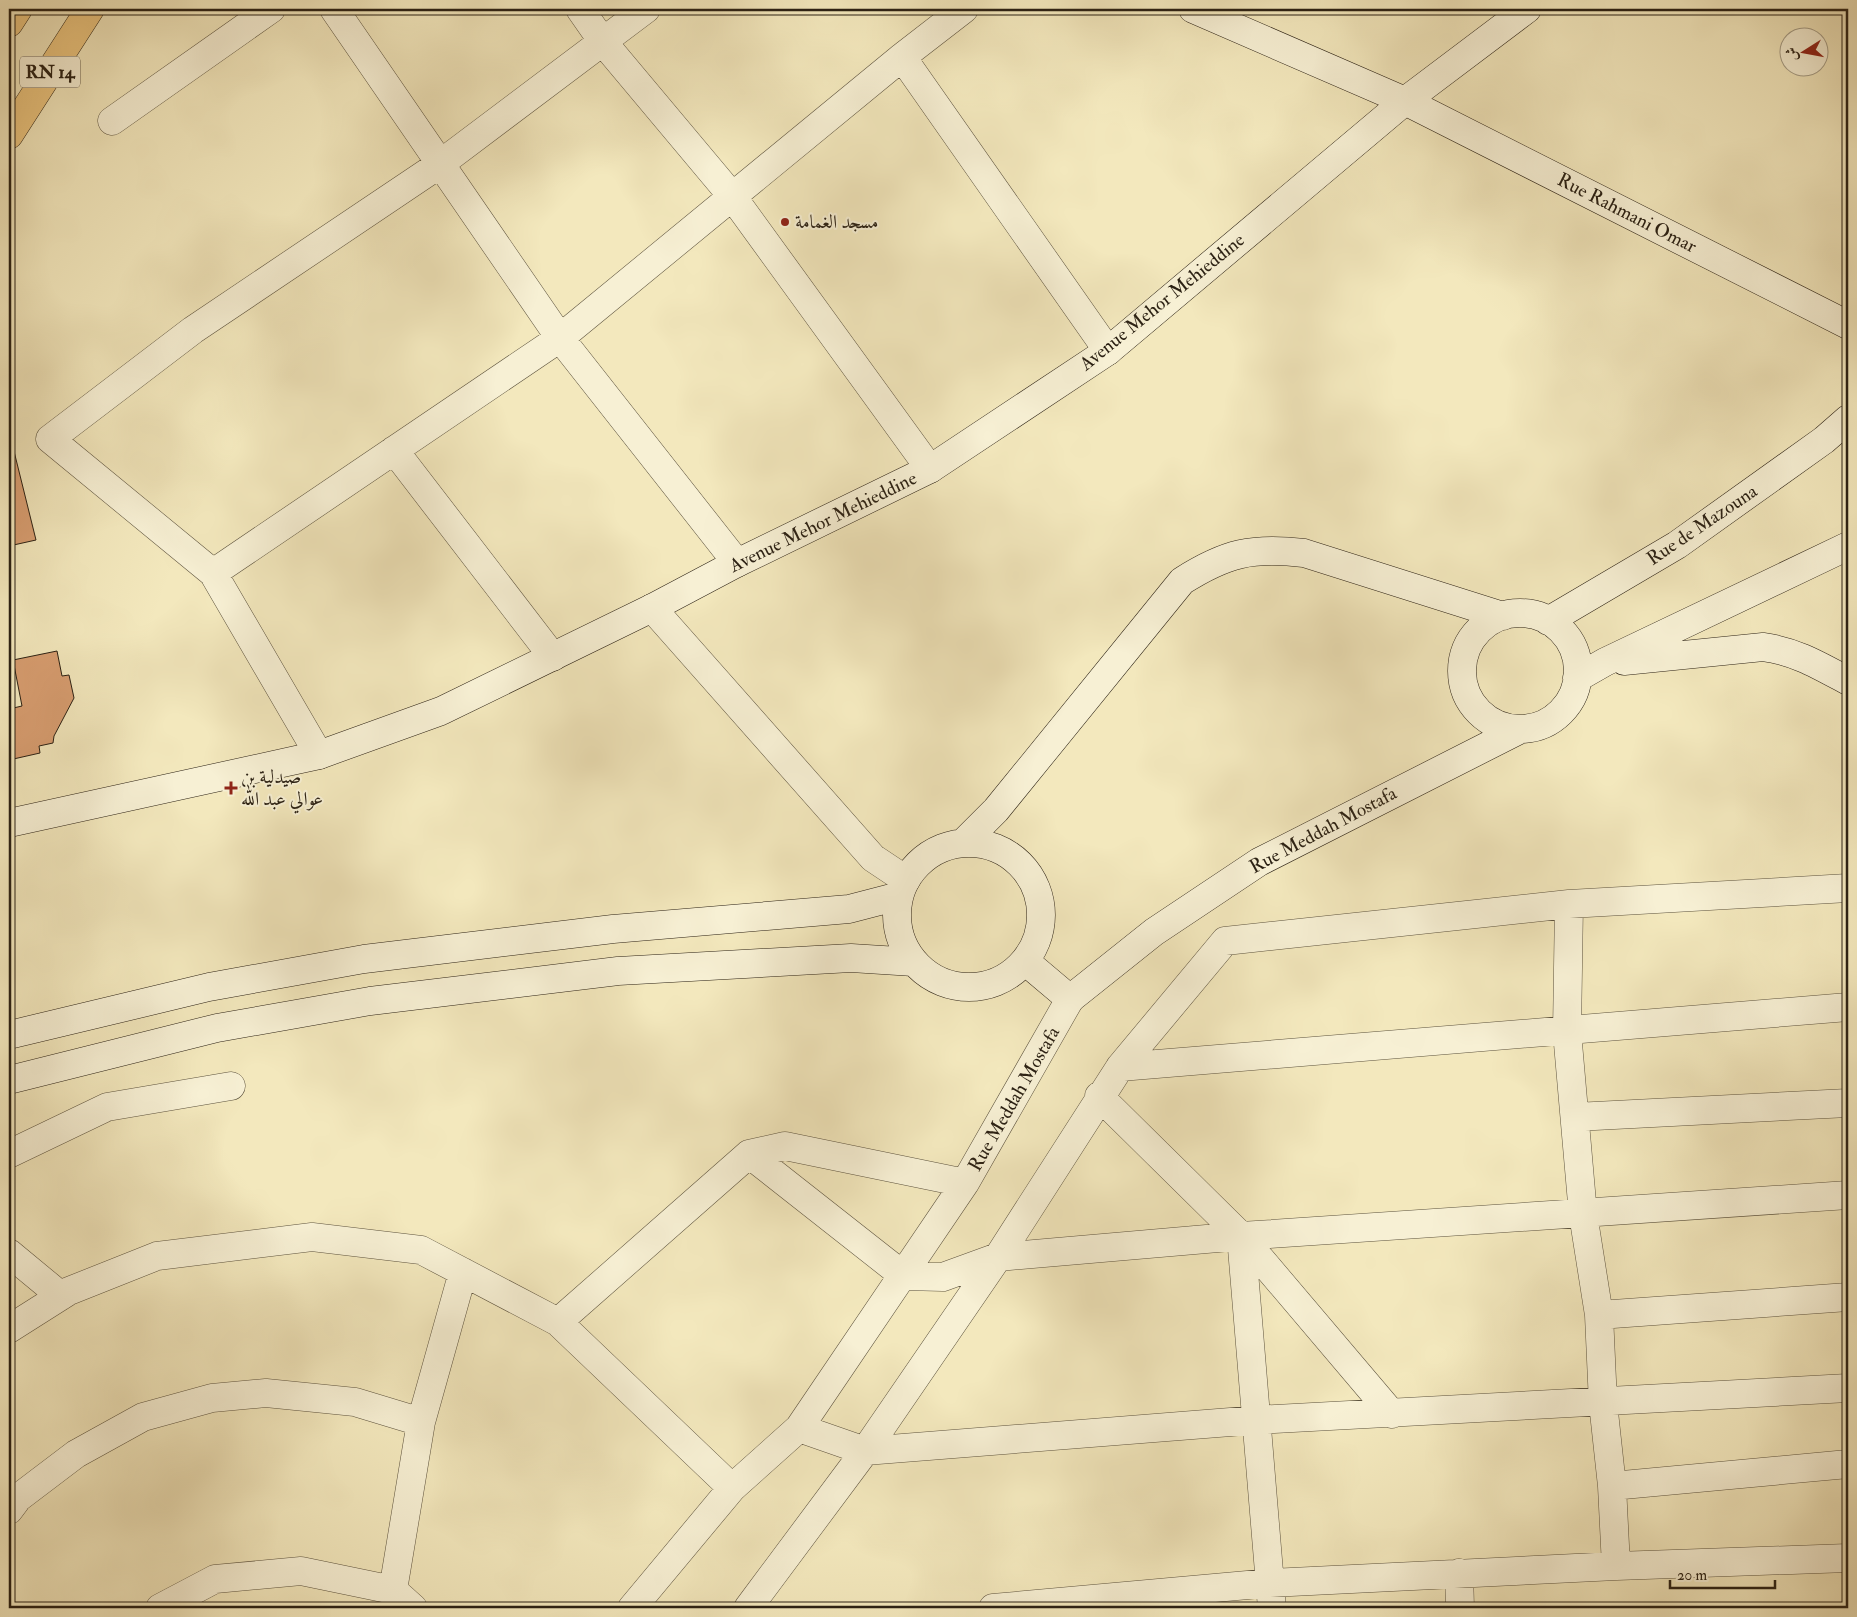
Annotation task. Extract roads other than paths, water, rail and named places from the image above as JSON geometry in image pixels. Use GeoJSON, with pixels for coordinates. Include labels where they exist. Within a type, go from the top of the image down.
{"type":"FeatureCollection","features":[{"type":"Feature","properties":{"kind":"main road"},"geometry":{"type":"LineString","coordinates":[[9,23],[18,9]]}},
{"type":"Feature","properties":{"kind":"main road","name":"RN 14"},"geometry":{"type":"LineString","coordinates":[[9,135],[90,9]]}},
{"type":"Feature","properties":{"kind":"street"},"geometry":{"type":"LineString","coordinates":[[112,121],[271,9]]}},
{"type":"Feature","properties":{"kind":"street"},"geometry":{"type":"LineString","coordinates":[[334,9],[560,338],[737,563]]}},
{"type":"Feature","properties":{"kind":"street"},"geometry":{"type":"LineString","coordinates":[[580,9],[603,42],[732,196],[930,469]]}},
{"type":"Feature","properties":{"kind":"street"},"geometry":{"type":"LineString","coordinates":[[319,755],[213,573],[50,439],[193,330],[440,164],[646,9]]}},
{"type":"Feature","properties":{"kind":"street"},"geometry":{"type":"LineString","coordinates":[[213,573],[560,338],[902,57],[964,9]]}},
{"type":"Feature","properties":{"kind":"street","name":"Rue Rahmani Omar"},"geometry":{"type":"LineString","coordinates":[[1193,9],[1406,101],[1848,325]]}},
{"type":"Feature","properties":{"kind":"street","name":"Avenue Mehor Mehieddine"},"geometry":{"type":"LineString","coordinates":[[9,823],[319,755],[441,711],[930,469],[1108,351],[1406,101],[1527,9]]}},
{"type":"Feature","properties":{"kind":"street"},"geometry":{"type":"LineString","coordinates":[[902,57],[1108,351]]}},
{"type":"Feature","properties":{"kind":"street","name":"Rue de Mazouna"},"geometry":{"type":"LineString","coordinates":[[1548,621],[1677,545],[1824,440],[1848,419]]}},
{"type":"Feature","properties":{"kind":"street"},"geometry":{"type":"LineString","coordinates":[[394,450],[553,657]]}},
{"type":"Feature","properties":{"kind":"street"},"geometry":{"type":"LineString","coordinates":[[1578,678],[1605,662],[1848,546]]}},
{"type":"Feature","properties":{"kind":"street"},"geometry":{"type":"LineString","coordinates":[[963,842],[996,810],[1182,581],[1209,563],[1240,553],[1264,550],[1304,553],[1503,616]]}},
{"type":"Feature","properties":{"kind":"street"},"geometry":{"type":"LineString","coordinates":[[652,608],[874,858],[903,888]]}},
{"type":"Feature","properties":{"kind":"street"},"geometry":{"type":"LineString","coordinates":[[1518,613],[1534,615],[1548,621],[1561,631],[1572,645],[1577,661],[1578,678],[1573,695],[1564,709],[1551,720],[1536,727],[1519,730],[1501,726],[1485,718],[1472,705],[1465,688],[1462,670],[1465,652],[1473,636],[1486,624],[1503,616],[1518,613]]}},
{"type":"Feature","properties":{"kind":"street"},"geometry":{"type":"LineString","coordinates":[[1605,662],[1763,647],[1783,649],[1801,656],[1848,681]]}},
{"type":"Feature","properties":{"kind":"street","name":"Rue Meddah Mostafa"},"geometry":{"type":"LineString","coordinates":[[632,1608],[732,1488],[799,1428],[904,1276],[965,1183],[1070,999],[1154,932],[1259,862],[1519,730]]}},
{"type":"Feature","properties":{"kind":"street"},"geometry":{"type":"LineString","coordinates":[[963,842],[984,844],[1004,851],[1021,864],[1034,881],[1040,901],[1042,922],[1036,943],[1026,961],[1004,978],[991,984],[970,988],[943,982],[930,976],[914,962],[904,947],[899,931],[897,913],[903,888],[916,866],[930,854],[946,846],[963,842]]}},
{"type":"Feature","properties":{"kind":"street"},"geometry":{"type":"LineString","coordinates":[[9,1035],[209,987],[364,960],[613,929],[850,909],[903,888]]}},
{"type":"Feature","properties":{"kind":"street"},"geometry":{"type":"LineString","coordinates":[[748,1608],[865,1451],[998,1257],[1099,1096],[1120,1067],[1225,941],[1569,904],[1848,888]]}},
{"type":"Feature","properties":{"kind":"street"},"geometry":{"type":"LineString","coordinates":[[1569,904],[1568,1032],[1583,1214],[1599,1315],[1603,1403],[1612,1486],[1616,1566]]}},
{"type":"Feature","properties":{"kind":"street"},"geometry":{"type":"LineString","coordinates":[[9,1080],[217,1028],[370,1001],[618,971],[851,958],[914,962]]}},
{"type":"Feature","properties":{"kind":"street"},"geometry":{"type":"LineString","coordinates":[[1026,961],[1070,999]]}},
{"type":"Feature","properties":{"kind":"street"},"geometry":{"type":"LineString","coordinates":[[1120,1067],[1568,1032],[1848,1007]]}},
{"type":"Feature","properties":{"kind":"street"},"geometry":{"type":"LineString","coordinates":[[9,1154],[108,1107],[231,1086]]}},
{"type":"Feature","properties":{"kind":"street"},"geometry":{"type":"LineString","coordinates":[[1099,1096],[1241,1236],[1392,1414]]}},
{"type":"Feature","properties":{"kind":"street"},"geometry":{"type":"LineString","coordinates":[[1575,1117],[1848,1103]]}},
{"type":"Feature","properties":{"kind":"street"},"geometry":{"type":"LineString","coordinates":[[558,1322],[749,1154],[786,1146],[965,1183]]}},
{"type":"Feature","properties":{"kind":"street"},"geometry":{"type":"LineString","coordinates":[[749,1154],[904,1276],[943,1277],[998,1257],[1241,1236],[1848,1195]]}},
{"type":"Feature","properties":{"kind":"street"},"geometry":{"type":"LineString","coordinates":[[1241,1236],[1271,1596]]}},
{"type":"Feature","properties":{"kind":"street"},"geometry":{"type":"LineString","coordinates":[[9,1329],[61,1296],[157,1256],[312,1237],[421,1250],[558,1322],[732,1488]]}},
{"type":"Feature","properties":{"kind":"street"},"geometry":{"type":"LineString","coordinates":[[9,1254],[61,1296]]}},
{"type":"Feature","properties":{"kind":"street"},"geometry":{"type":"LineString","coordinates":[[160,1608],[215,1579],[301,1572],[403,1599],[421,1422],[463,1272]]}},
{"type":"Feature","properties":{"kind":"street"},"geometry":{"type":"LineString","coordinates":[[1599,1315],[1848,1297]]}},
{"type":"Feature","properties":{"kind":"street"},"geometry":{"type":"LineString","coordinates":[[799,1428],[865,1451],[1256,1420],[1603,1403],[1848,1388]]}},
{"type":"Feature","properties":{"kind":"street"},"geometry":{"type":"LineString","coordinates":[[9,1510],[18,1498],[84,1450],[143,1417],[212,1398],[266,1393],[355,1402],[421,1422]]}},
{"type":"Feature","properties":{"kind":"street"},"geometry":{"type":"LineString","coordinates":[[1612,1486],[1848,1464]]}},
{"type":"Feature","properties":{"kind":"street"},"geometry":{"type":"LineString","coordinates":[[993,1608],[1271,1596],[1459,1573],[1848,1558]]}},
{"type":"Feature","properties":{"kind":"street"},"geometry":{"type":"LineString","coordinates":[[1459,1573],[1460,1608]]}},
{"type":"Feature","properties":{"kind":"place","name":"مسجد الغمامة"},"geometry":{"type":"Point","coordinates":[785,222]}},
{"type":"Feature","properties":{"kind":"place","name":"صيدلية بن عوالي عبد الله"},"geometry":{"type":"Point","coordinates":[231,788]}}]}
